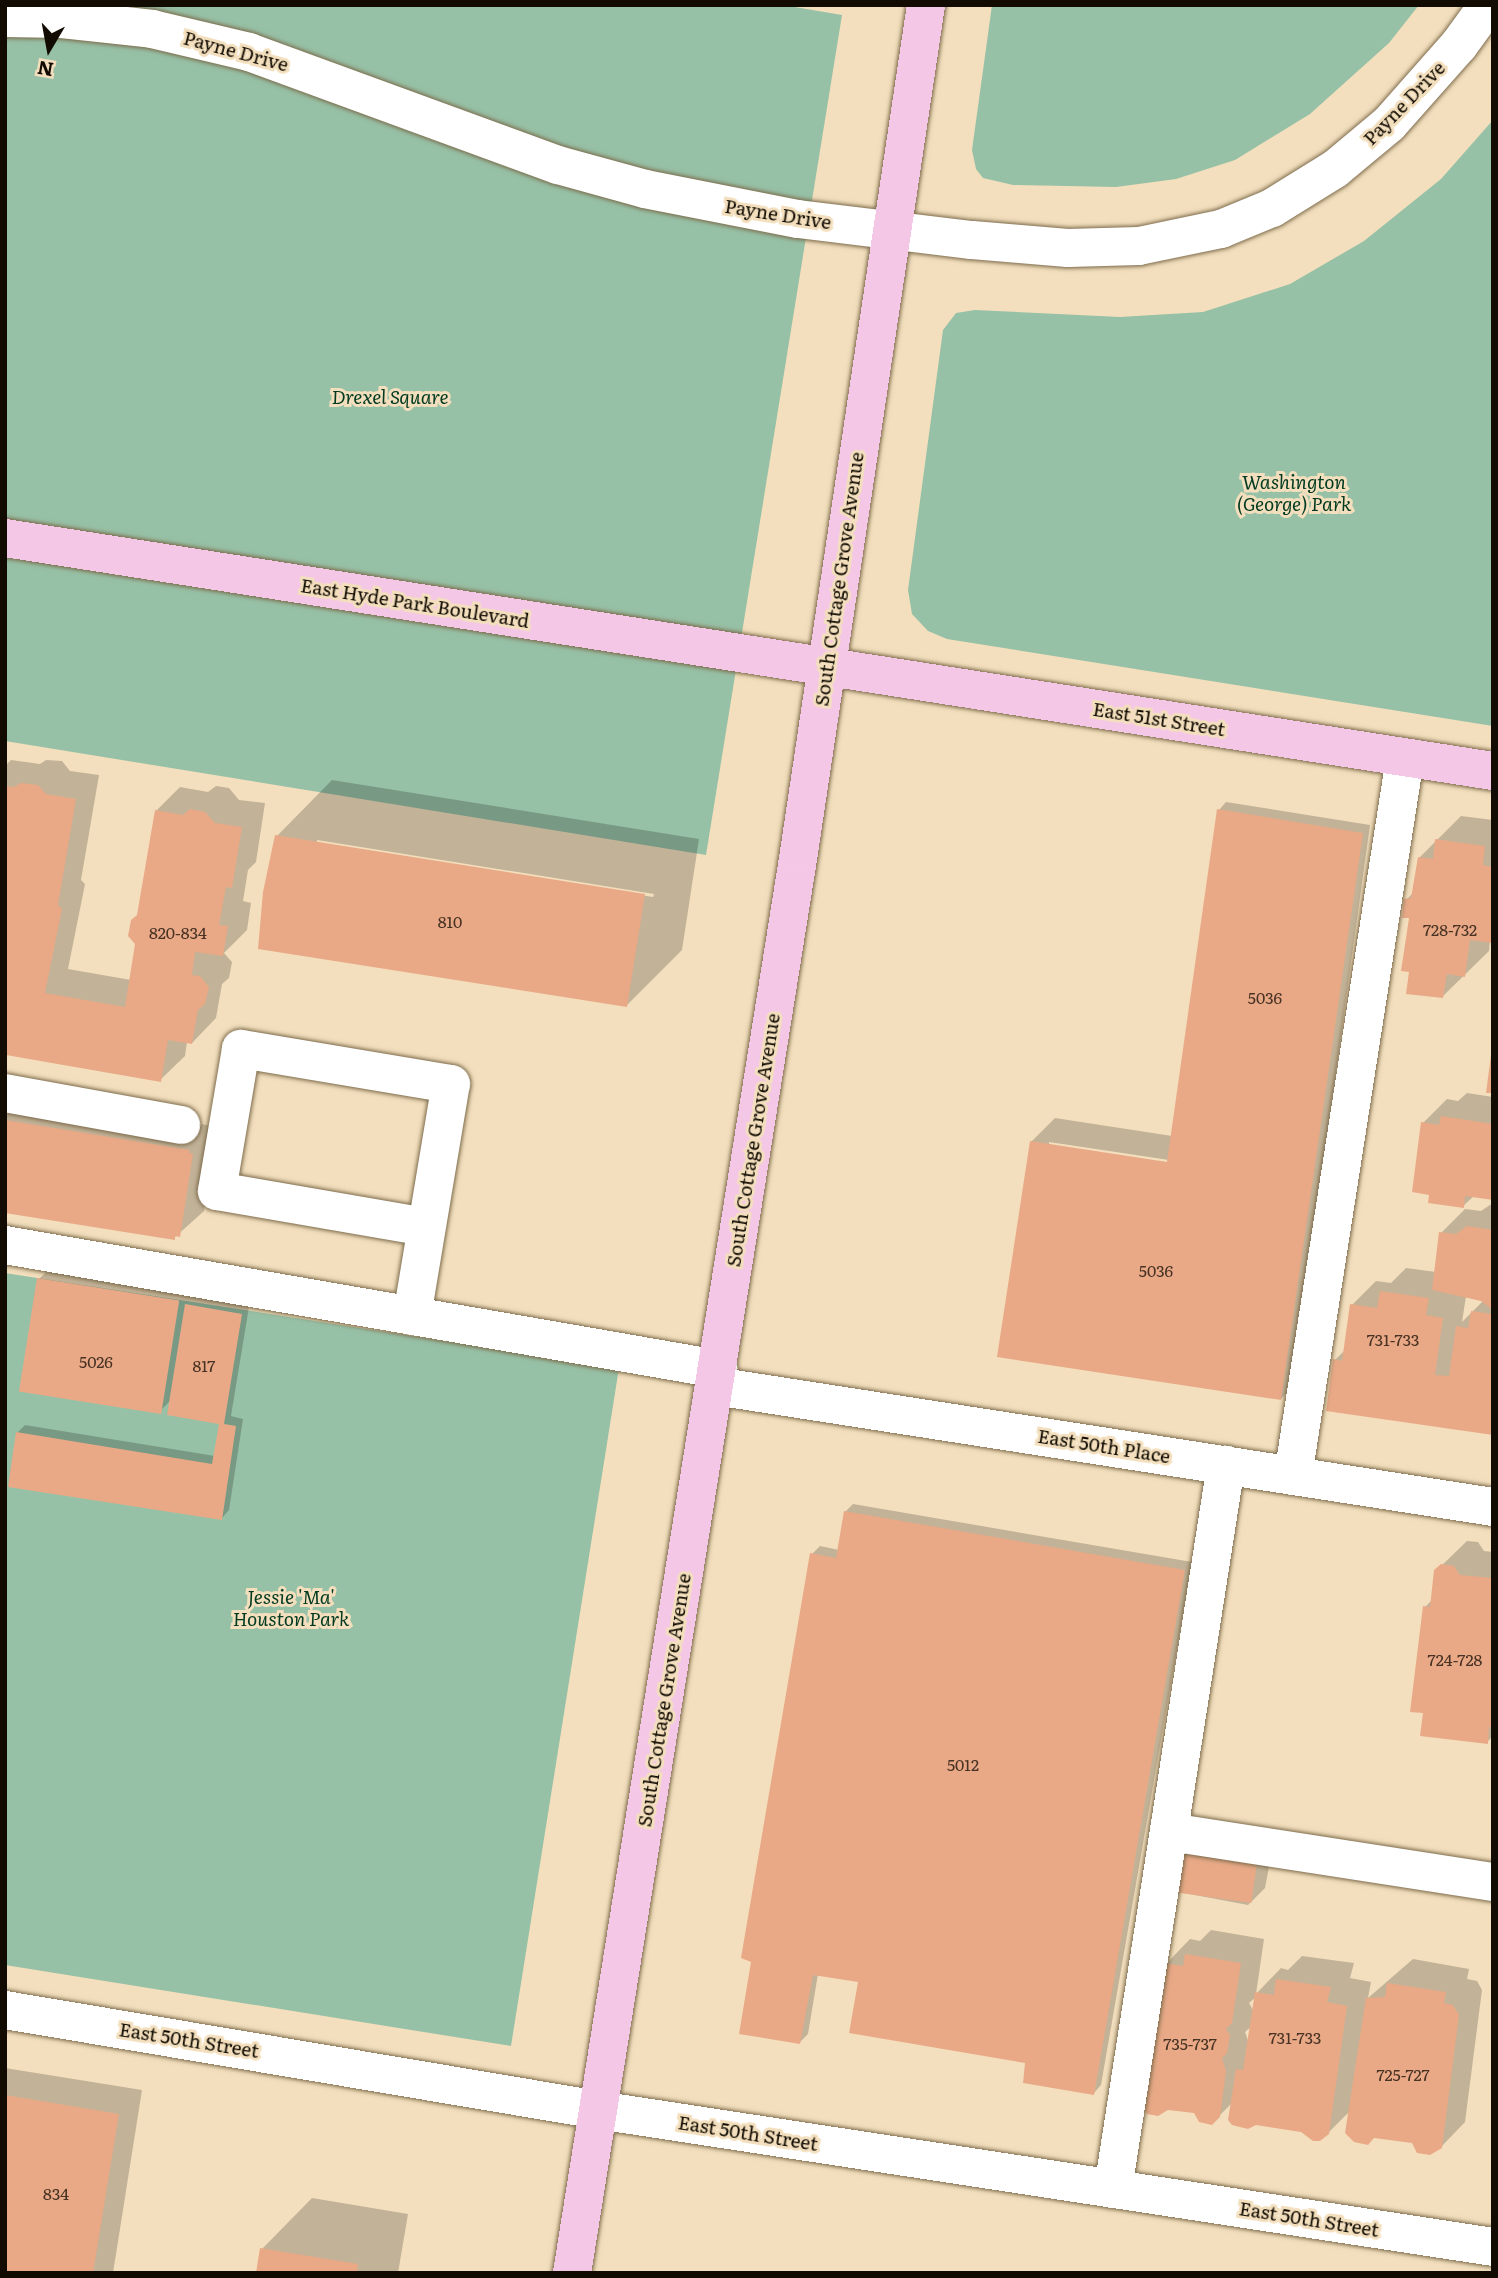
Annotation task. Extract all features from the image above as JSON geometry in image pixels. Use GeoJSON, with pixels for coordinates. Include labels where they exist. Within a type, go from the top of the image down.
{"type":"FeatureCollection","features":[{"type":"Feature","properties":{"kind":"main road","name":"South Cottage Grove Avenue"},"geometry":{"type":"LineString","coordinates":[[572,2273],[716,1378],[926,5]]}},
{"type":"Feature","properties":{"kind":"main road","name":"East Hyde Park Boulevard"},"geometry":{"type":"LineString","coordinates":[[5,538],[826,668]]}},
{"type":"Feature","properties":{"kind":"main road","name":"East 51st Street"},"geometry":{"type":"LineString","coordinates":[[826,668],[1493,771]]}},
{"type":"Feature","properties":{"kind":"street","name":"Payne Drive"},"geometry":{"type":"LineString","coordinates":[[5,18],[62,19],[152,29],[237,49],[317,74],[558,165],[633,186],[751,211],[890,230],[1068,248],[1139,246],[1221,229],[1272,208],[1335,169],[1389,124],[1459,45],[1488,5]]}},
{"type":"Feature","properties":{"kind":"street"},"geometry":{"type":"LineString","coordinates":[[1293,1476],[1405,758]]}},
{"type":"Feature","properties":{"kind":"street"},"geometry":{"type":"LineString","coordinates":[[412,1316],[451,1084],[241,1049],[217,1191],[426,1227]]}},
{"type":"Feature","properties":{"kind":"street"},"geometry":{"type":"LineString","coordinates":[[5,1093],[181,1125]]}},
{"type":"Feature","properties":{"kind":"street","name":"East 50th Place"},"geometry":{"type":"LineString","coordinates":[[5,1245],[412,1316],[716,1378],[1226,1465],[1493,1507]]}},
{"type":"Feature","properties":{"kind":"street"},"geometry":{"type":"LineString","coordinates":[[1113,2189],[1226,1465]]}},
{"type":"Feature","properties":{"kind":"street"},"geometry":{"type":"LineString","coordinates":[[1170,1832],[1493,1882]]}},
{"type":"Feature","properties":{"kind":"street","name":"East 50th Street"},"geometry":{"type":"LineString","coordinates":[[5,2010],[598,2110],[1493,2247]]}},
{"type":"Feature","properties":{"kind":"green space","name":"Drexel Square"},"geometry":{"type":"Polygon","coordinates":[[[5,5],[783,5],[842,15],[706,855],[5,741],[5,5]]]}},
{"type":"Feature","properties":{"kind":"green space"},"geometry":{"type":"Polygon","coordinates":[[[992,5],[1419,5],[1389,43],[1310,114],[1235,160],[1176,179],[1116,187],[1013,185],[983,178],[976,169],[972,150],[992,5]]]}},
{"type":"Feature","properties":{"kind":"green space","name":"Washington (George) Park"},"geometry":{"type":"Polygon","coordinates":[[[1493,120],[1493,726],[947,639],[928,631],[912,614],[908,590],[943,330],[956,313],[975,310],[1120,317],[1203,312],[1290,284],[1364,241],[1441,179],[1493,120]]]}},
{"type":"Feature","properties":{"kind":"green space","name":"Jessie 'Ma' Houston Park"},"geometry":{"type":"Polygon","coordinates":[[[5,1273],[619,1368],[511,2046],[5,1965],[5,1273]]]}},
{"type":"Feature","properties":{"kind":"building"},"geometry":{"type":"Polygon","coordinates":[[[21,783],[38,785],[46,794],[76,799],[58,905],[62,909],[45,993],[125,1007],[135,944],[128,936],[131,920],[137,915],[155,810],[183,815],[190,809],[205,812],[215,823],[242,827],[232,888],[226,887],[219,925],[228,926],[223,956],[195,952],[192,975],[200,976],[209,987],[205,1004],[198,1010],[192,1044],[168,1040],[161,1082],[6,1055],[5,786],[14,787],[21,783]]]}},
{"type":"Feature","properties":{"kind":"building"},"geometry":{"type":"Polygon","coordinates":[[[1217,809],[1363,833],[1281,1400],[997,1357],[1030,1141],[1167,1162],[1217,809]]]}},
{"type":"Feature","properties":{"kind":"building"},"geometry":{"type":"Polygon","coordinates":[[[275,835],[645,894],[627,1007],[258,949],[263,892],[275,835]]]}},
{"type":"Feature","properties":{"kind":"building"},"geometry":{"type":"Polygon","coordinates":[[[1435,839],[1485,846],[1483,865],[1493,867],[1493,943],[1470,940],[1465,977],[1447,974],[1443,998],[1406,994],[1409,972],[1401,971],[1409,918],[1402,918],[1404,899],[1411,898],[1418,857],[1433,859],[1435,839]]]}},
{"type":"Feature","properties":{"kind":"building"},"geometry":{"type":"Polygon","coordinates":[[[1491,1055],[1493,1093],[1486,1093],[1491,1055]]]}},
{"type":"Feature","properties":{"kind":"building"},"geometry":{"type":"Polygon","coordinates":[[[1441,1116],[1493,1124],[1493,1200],[1465,1196],[1464,1208],[1428,1203],[1429,1195],[1412,1192],[1421,1122],[1439,1125],[1441,1116]]]}},
{"type":"Feature","properties":{"kind":"building"},"geometry":{"type":"Polygon","coordinates":[[[5,1120],[190,1150],[189,1153],[193,1154],[180,1237],[175,1236],[175,1240],[5,1213],[5,1120]]]}},
{"type":"Feature","properties":{"kind":"building"},"geometry":{"type":"Polygon","coordinates":[[[1467,1226],[1493,1230],[1493,1310],[1481,1301],[1432,1290],[1439,1232],[1456,1234],[1467,1226]]]}},
{"type":"Feature","properties":{"kind":"building"},"geometry":{"type":"Polygon","coordinates":[[[37,1278],[179,1301],[161,1414],[19,1392],[37,1278]]]}},
{"type":"Feature","properties":{"kind":"building"},"geometry":{"type":"Polygon","coordinates":[[[1380,1291],[1429,1298],[1426,1315],[1443,1318],[1435,1375],[1449,1376],[1456,1326],[1468,1328],[1471,1311],[1493,1314],[1493,1435],[1326,1411],[1333,1359],[1342,1361],[1350,1304],[1377,1308],[1380,1291]]]}},
{"type":"Feature","properties":{"kind":"building"},"geometry":{"type":"Polygon","coordinates":[[[185,1304],[242,1314],[224,1424],[236,1426],[222,1520],[8,1487],[16,1432],[212,1464],[219,1424],[167,1415],[185,1304]]]}},
{"type":"Feature","properties":{"kind":"building"},"geometry":{"type":"Polygon","coordinates":[[[844,1511],[1185,1570],[1094,2095],[1023,2083],[1025,2063],[849,2033],[858,1982],[813,1975],[800,2044],[739,2034],[751,1962],[741,1958],[810,1553],[836,1558],[844,1511]]]}},
{"type":"Feature","properties":{"kind":"building"},"geometry":{"type":"Polygon","coordinates":[[[1441,1564],[1454,1566],[1460,1575],[1493,1578],[1493,1727],[1489,1727],[1488,1744],[1420,1736],[1423,1713],[1410,1712],[1423,1606],[1430,1607],[1434,1570],[1441,1564]]]}},
{"type":"Feature","properties":{"kind":"building"},"geometry":{"type":"Polygon","coordinates":[[[1183,1850],[1257,1860],[1251,1903],[1177,1893],[1183,1850]]]}},
{"type":"Feature","properties":{"kind":"building"},"geometry":{"type":"Polygon","coordinates":[[[1185,1954],[1241,1963],[1232,2023],[1226,2029],[1230,2035],[1227,2053],[1222,2058],[1226,2071],[1220,2117],[1212,2125],[1199,2122],[1194,2113],[1168,2110],[1158,2116],[1147,2114],[1141,2105],[1164,1963],[1183,1966],[1185,1954]]]}},
{"type":"Feature","properties":{"kind":"building"},"geometry":{"type":"Polygon","coordinates":[[[1276,1979],[1331,1987],[1327,2002],[1347,2006],[1329,2134],[1320,2141],[1313,2141],[1301,2132],[1256,2125],[1248,2129],[1232,2125],[1228,2120],[1236,2069],[1243,2070],[1255,1992],[1274,1995],[1276,1979]]]}},
{"type":"Feature","properties":{"kind":"building"},"geometry":{"type":"Polygon","coordinates":[[[1387,1983],[1446,1992],[1444,2003],[1453,2005],[1459,2015],[1442,2148],[1430,2155],[1417,2153],[1412,2143],[1374,2138],[1368,2145],[1354,2142],[1345,2133],[1366,1998],[1385,1997],[1387,1983]]]}},
{"type":"Feature","properties":{"kind":"building"},"geometry":{"type":"Polygon","coordinates":[[[5,2095],[119,2114],[93,2273],[5,2273],[5,2095]]]}},
{"type":"Feature","properties":{"kind":"building"},"geometry":{"type":"Polygon","coordinates":[[[260,2248],[358,2264],[357,2273],[256,2273],[260,2248]]]}}]}
